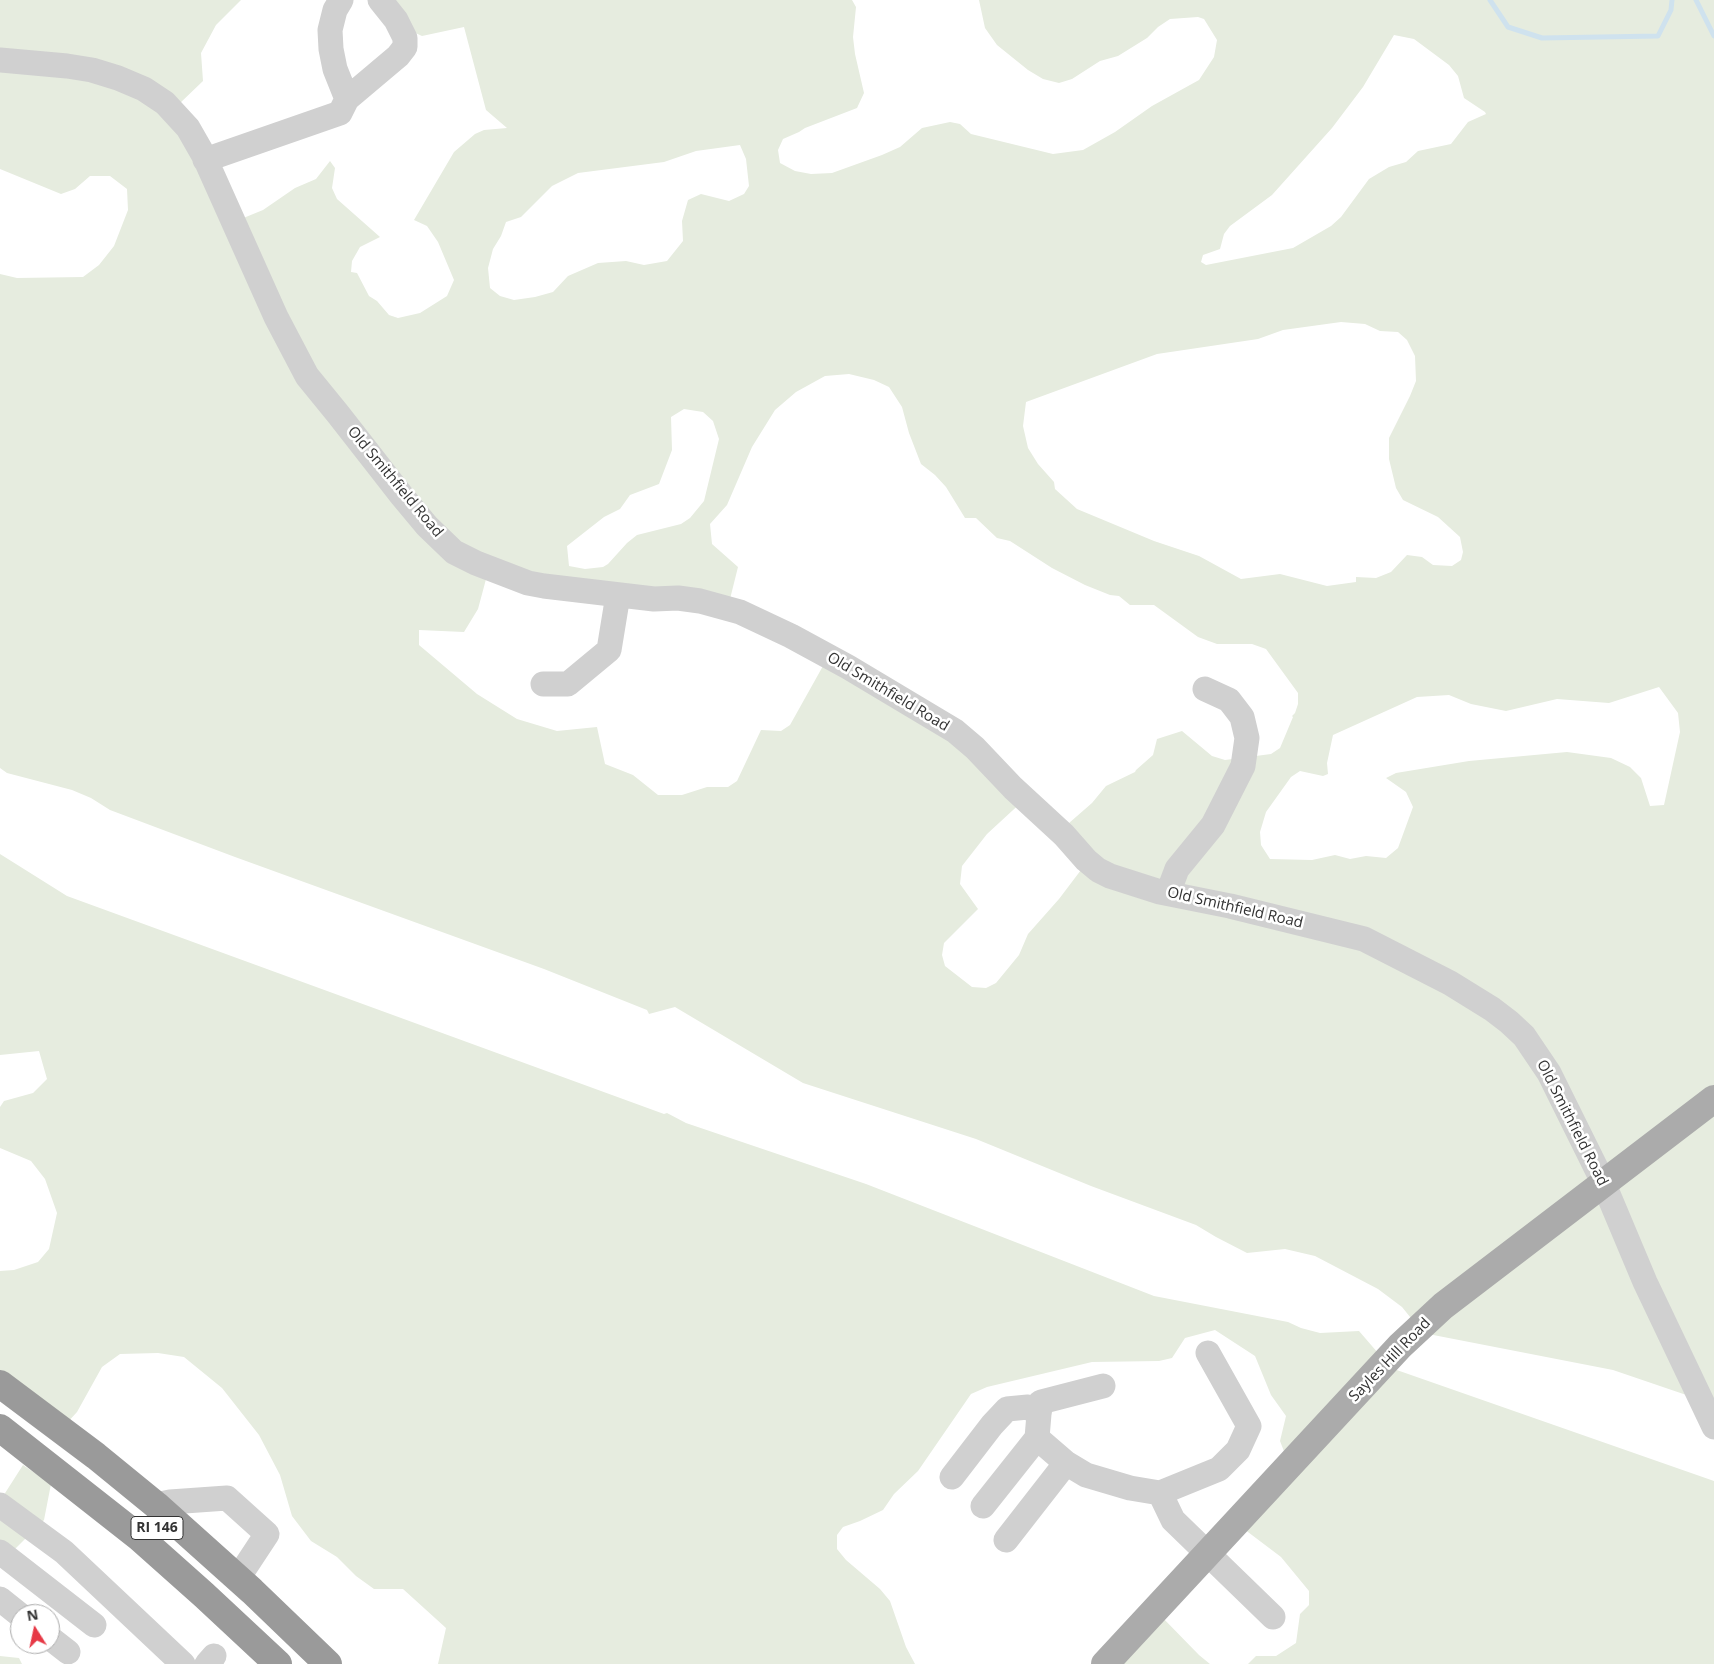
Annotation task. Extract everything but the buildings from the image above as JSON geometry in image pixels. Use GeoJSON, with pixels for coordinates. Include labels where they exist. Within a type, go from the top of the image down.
{"type":"FeatureCollection","features":[{"type":"Feature","properties":{"kind":"highway"},"geometry":{"type":"LineString","coordinates":[[0,1384],[96,1456],[163,1503],[242,1572],[328,1664]]}},
{"type":"Feature","properties":{"kind":"highway","name":"RI 146"},"geometry":{"type":"LineString","coordinates":[[0,1404],[152,1523],[238,1599],[304,1664]]}},
{"type":"Feature","properties":{"kind":"highway","name":"RI 146"},"geometry":{"type":"LineString","coordinates":[[0,1428],[140,1538],[278,1664]]}},
{"type":"Feature","properties":{"kind":"highway"},"geometry":{"type":"LineString","coordinates":[[0,1448],[52,1488],[120,1545],[251,1664]]}},
{"type":"Feature","properties":{"kind":"main road","name":"Sayles Hill Road"},"geometry":{"type":"LineString","coordinates":[[1105,1664],[1407,1339],[1443,1306],[1603,1182],[1714,1100]]}},
{"type":"Feature","properties":{"kind":"street"},"geometry":{"type":"LineString","coordinates":[[341,0],[335,10],[330,30],[331,49],[335,69],[348,99]]}},
{"type":"Feature","properties":{"kind":"street"},"geometry":{"type":"LineString","coordinates":[[206,160],[340,113],[348,99],[398,56],[405,47],[405,38],[396,20],[380,0]]}},
{"type":"Feature","properties":{"kind":"street","name":"Old Smithfield Road"},"geometry":{"type":"LineString","coordinates":[[0,60],[92,70],[144,89],[165,103],[188,128],[206,160],[272,308],[302,369],[427,526],[454,552],[501,574],[544,586],[654,599],[678,598],[740,612],[840,662],[900,696],[955,731],[975,748],[1013,788],[1064,835],[1086,860],[1098,870],[1110,876],[1168,893],[1364,938],[1450,983],[1492,1009],[1524,1036],[1549,1073],[1603,1182],[1645,1282],[1714,1427]]}},
{"type":"Feature","properties":{"kind":"street"},"geometry":{"type":"LineString","coordinates":[[543,684],[568,684],[609,650],[618,595]]}},
{"type":"Feature","properties":{"kind":"street"},"geometry":{"type":"LineString","coordinates":[[1168,893],[1177,869],[1213,825],[1243,766],[1247,738],[1242,717],[1229,700],[1205,689]]}},
{"type":"Feature","properties":{"kind":"street"},"geometry":{"type":"LineString","coordinates":[[952,1477],[992,1425],[1008,1409],[1028,1407],[1038,1426],[1066,1463],[1086,1475],[1130,1488],[1160,1493],[1219,1469],[1238,1450],[1250,1426],[1208,1353]]}},
{"type":"Feature","properties":{"kind":"street"},"geometry":{"type":"LineString","coordinates":[[983,1506],[1038,1426],[1041,1402],[1103,1386]]}},
{"type":"Feature","properties":{"kind":"street"},"geometry":{"type":"LineString","coordinates":[[1006,1540],[1066,1463]]}},
{"type":"Feature","properties":{"kind":"street"},"geometry":{"type":"LineString","coordinates":[[1160,1493],[1173,1520],[1273,1617]]}},
{"type":"Feature","properties":{"kind":"street"},"geometry":{"type":"LineString","coordinates":[[163,1503],[227,1498],[267,1534],[242,1572]]}},
{"type":"Feature","properties":{"kind":"street"},"geometry":{"type":"LineString","coordinates":[[0,1505],[64,1552],[183,1664]]}},
{"type":"Feature","properties":{"kind":"street"},"geometry":{"type":"LineString","coordinates":[[0,1552],[94,1625]]}},
{"type":"Feature","properties":{"kind":"street"},"geometry":{"type":"LineString","coordinates":[[0,1599],[10,1607]]}},
{"type":"Feature","properties":{"kind":"shaded area"},"geometry":{"type":"Polygon","coordinates":[[[0,0],[241,0],[216,25],[201,53],[203,81],[178,105],[236,221],[263,210],[295,188],[316,179],[330,161],[335,168],[332,188],[337,199],[380,237],[360,247],[352,261],[351,272],[357,273],[369,296],[377,301],[389,315],[398,318],[420,313],[447,296],[454,280],[438,242],[427,226],[414,220],[454,152],[475,134],[484,130],[507,128],[486,110],[464,27],[422,36],[409,30],[383,0],[852,0],[856,7],[853,37],[855,54],[864,93],[857,108],[805,128],[783,139],[778,150],[780,163],[795,171],[811,174],[832,173],[882,155],[900,147],[922,128],[950,122],[960,124],[971,134],[1053,154],[1083,150],[1115,132],[1152,106],[1199,80],[1214,57],[1217,40],[1204,19],[1198,17],[1170,19],[1147,38],[1118,56],[1100,61],[1072,79],[1059,83],[1043,79],[1028,70],[997,45],[985,28],[979,0],[1714,0],[1714,1410],[1701,1400],[1613,1370],[1423,1333],[1402,1307],[1378,1289],[1315,1256],[1285,1249],[1247,1253],[1196,1225],[1091,1186],[976,1139],[803,1083],[675,1007],[649,1014],[647,1010],[544,969],[110,810],[91,798],[72,790],[7,773],[0,768],[0,274],[17,278],[83,277],[99,265],[114,246],[128,210],[127,189],[110,176],[90,176],[75,189],[61,194],[0,169],[0,0]],[[1394,35],[1363,87],[1332,128],[1272,195],[1230,226],[1224,234],[1220,249],[1203,255],[1201,262],[1206,265],[1293,248],[1331,226],[1341,217],[1369,179],[1389,167],[1406,162],[1418,151],[1451,144],[1468,122],[1486,114],[1464,98],[1458,76],[1449,65],[1414,39],[1394,35]],[[740,145],[696,151],[664,162],[578,173],[552,186],[521,217],[506,222],[501,236],[493,249],[488,268],[490,288],[500,296],[514,300],[535,297],[553,292],[568,276],[598,263],[626,261],[644,265],[667,261],[683,241],[682,221],[688,200],[701,194],[729,201],[744,194],[749,186],[746,159],[740,145]],[[1341,322],[1283,330],[1258,339],[1157,354],[1026,402],[1023,426],[1028,448],[1038,464],[1054,482],[1055,489],[1077,509],[1154,541],[1199,556],[1241,579],[1280,574],[1327,586],[1356,582],[1356,577],[1376,578],[1391,572],[1407,555],[1422,557],[1433,565],[1452,566],[1461,560],[1463,552],[1460,537],[1438,517],[1403,500],[1396,488],[1389,459],[1389,438],[1416,381],[1415,356],[1407,340],[1398,332],[1380,331],[1365,324],[1341,322]],[[849,374],[825,376],[796,392],[775,410],[752,447],[727,505],[710,524],[712,544],[738,567],[728,607],[489,568],[478,609],[464,632],[419,630],[419,645],[477,694],[517,719],[557,731],[597,727],[605,764],[633,775],[658,795],[682,795],[707,787],[728,787],[737,781],[761,730],[781,731],[790,725],[828,657],[932,715],[1025,799],[987,834],[962,866],[960,884],[978,909],[944,943],[942,955],[945,966],[972,987],[986,988],[996,983],[1019,955],[1028,934],[1059,899],[1084,866],[1061,830],[1092,803],[1106,786],[1135,772],[1153,755],[1157,739],[1182,731],[1212,756],[1225,760],[1271,754],[1280,748],[1298,704],[1298,693],[1266,649],[1252,644],[1217,644],[1198,637],[1154,605],[1130,605],[1119,596],[1110,595],[1085,585],[1052,568],[1010,541],[997,538],[976,518],[965,518],[946,487],[921,464],[909,433],[902,407],[889,387],[874,380],[849,374]],[[684,409],[671,417],[672,450],[659,484],[630,495],[620,509],[604,517],[567,546],[569,566],[585,569],[603,567],[637,535],[681,524],[690,518],[704,501],[719,439],[713,421],[703,412],[684,409]],[[1659,687],[1609,703],[1557,699],[1506,711],[1471,704],[1449,695],[1417,697],[1333,735],[1327,763],[1328,774],[1323,776],[1300,771],[1291,777],[1266,812],[1260,832],[1261,845],[1270,859],[1312,860],[1335,855],[1350,859],[1366,856],[1386,858],[1398,848],[1413,807],[1406,792],[1386,778],[1396,773],[1469,761],[1567,752],[1611,758],[1630,767],[1641,778],[1650,806],[1664,805],[1680,732],[1678,713],[1659,687]]]}},
{"type":"Feature","properties":{"kind":"shaded area"},"geometry":{"type":"Polygon","coordinates":[[[0,854],[67,896],[664,1114],[667,1113],[686,1123],[866,1184],[1154,1296],[1288,1322],[1320,1333],[1359,1331],[1391,1368],[1714,1481],[1714,1664],[1248,1664],[1256,1656],[1276,1656],[1296,1643],[1300,1614],[1309,1605],[1309,1591],[1281,1557],[1240,1526],[1287,1459],[1280,1441],[1286,1416],[1271,1395],[1255,1356],[1215,1330],[1185,1338],[1172,1358],[1159,1361],[1092,1362],[987,1387],[971,1394],[918,1471],[894,1494],[883,1510],[843,1527],[837,1535],[837,1549],[846,1560],[880,1589],[890,1601],[906,1647],[915,1664],[438,1664],[446,1628],[403,1589],[374,1589],[356,1576],[337,1557],[311,1541],[292,1516],[280,1475],[259,1435],[222,1388],[184,1357],[158,1353],[120,1354],[102,1367],[77,1412],[66,1424],[0,1378],[0,1271],[14,1270],[38,1262],[49,1249],[57,1213],[45,1179],[31,1161],[0,1148],[0,1107],[4,1101],[33,1093],[47,1079],[39,1051],[0,1055],[0,854]]]}},
{"type":"Feature","properties":{"kind":"shaded area"},"geometry":{"type":"Polygon","coordinates":[[[23,1465],[51,1484],[44,1520],[16,1548],[0,1558],[0,1501],[23,1465]]]}},
{"type":"Feature","properties":{"kind":"shaded area"},"geometry":{"type":"Polygon","coordinates":[[[1160,1615],[1199,1655],[1210,1664],[1112,1664],[1160,1615]]]}},
{"type":"Feature","properties":{"kind":"shaded area"},"geometry":{"type":"Polygon","coordinates":[[[0,1656],[19,1658],[22,1664],[0,1664],[0,1656]]]}},
{"type":"Feature","properties":{"kind":"waterway"},"geometry":{"type":"LineString","coordinates":[[1490,0],[1508,27],[1542,38],[1658,36],[1671,10],[1672,0]]}},
{"type":"Feature","properties":{"kind":"waterway"},"geometry":{"type":"LineString","coordinates":[[1696,0],[1714,36]]}}]}
